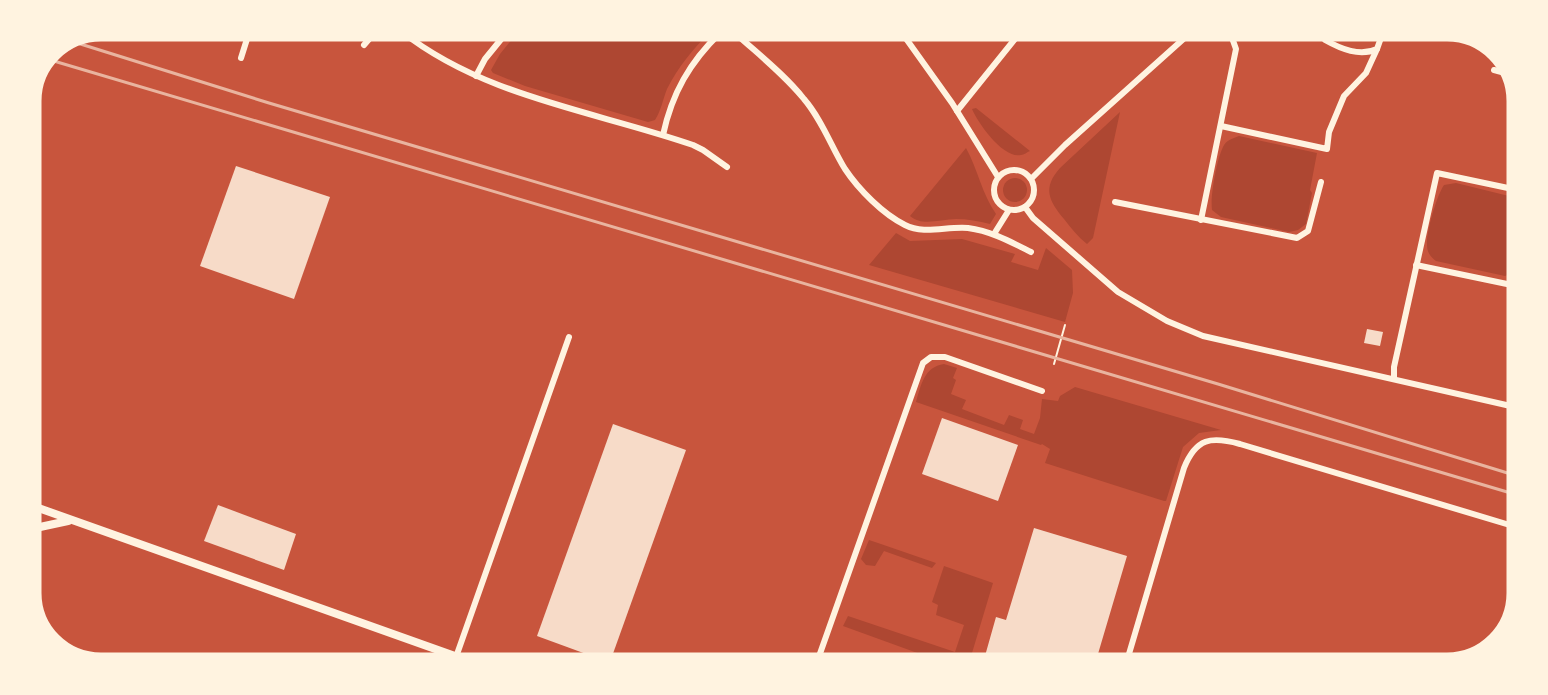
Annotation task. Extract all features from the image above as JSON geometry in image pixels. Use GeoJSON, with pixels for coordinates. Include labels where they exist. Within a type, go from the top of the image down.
{"type":"FeatureCollection","features":[{"type":"Feature","properties":{"kind":"street"},"geometry":{"type":"LineString","coordinates":[[241,58],[247,40]]}},
{"type":"Feature","properties":{"kind":"street"},"geometry":{"type":"LineString","coordinates":[[364,45],[368,40]]}},
{"type":"Feature","properties":{"kind":"street"},"geometry":{"type":"LineString","coordinates":[[412,40],[476,76],[513,91],[663,135],[703,150],[727,167]]}},
{"type":"Feature","properties":{"kind":"street"},"geometry":{"type":"LineString","coordinates":[[476,76],[485,59],[500,40]]}},
{"type":"Feature","properties":{"kind":"street"},"geometry":{"type":"LineString","coordinates":[[663,135],[670,107],[683,77],[698,55],[713,40]]}},
{"type":"Feature","properties":{"kind":"street"},"geometry":{"type":"LineString","coordinates":[[742,40],[804,99],[823,127],[845,170],[872,199],[893,217],[912,229],[969,228],[994,234],[1031,252]]}},
{"type":"Feature","properties":{"kind":"street"},"geometry":{"type":"LineString","coordinates":[[907,40],[957,111],[998,177]]}},
{"type":"Feature","properties":{"kind":"street"},"geometry":{"type":"LineString","coordinates":[[957,111],[1013,40]]}},
{"type":"Feature","properties":{"kind":"street"},"geometry":{"type":"LineString","coordinates":[[1031,179],[1065,144],[1182,40]]}},
{"type":"Feature","properties":{"kind":"street"},"geometry":{"type":"LineString","coordinates":[[1201,220],[1236,49],[1233,40]]}},
{"type":"Feature","properties":{"kind":"street"},"geometry":{"type":"LineString","coordinates":[[1325,40],[1338,47],[1368,54],[1377,50]]}},
{"type":"Feature","properties":{"kind":"street"},"geometry":{"type":"LineString","coordinates":[[1221,126],[1327,149],[1329,132],[1344,96],[1366,73],[1380,40]]}},
{"type":"Feature","properties":{"kind":"street"},"geometry":{"type":"LineString","coordinates":[[1494,70],[1499,71]]}},
{"type":"Feature","properties":{"kind":"street"},"geometry":{"type":"LineString","coordinates":[[1015,169],[1026,173],[1031,179],[1034,195],[1025,207],[1009,210],[1001,206],[994,195],[998,177],[1003,172],[1015,169]]}},
{"type":"Feature","properties":{"kind":"street"},"geometry":{"type":"LineString","coordinates":[[1394,378],[1394,367],[1437,172],[1507,188]]}},
{"type":"Feature","properties":{"kind":"street"},"geometry":{"type":"LineString","coordinates":[[1115,202],[1297,238],[1308,231],[1321,182]]}},
{"type":"Feature","properties":{"kind":"street"},"geometry":{"type":"LineString","coordinates":[[1025,207],[1033,218],[1104,281],[1144,309],[1167,321],[1218,340],[1508,405]]}},
{"type":"Feature","properties":{"kind":"street"},"geometry":{"type":"LineString","coordinates":[[994,234],[1009,210]]}},
{"type":"Feature","properties":{"kind":"street"},"geometry":{"type":"LineString","coordinates":[[1416,265],[1507,284]]}},
{"type":"Feature","properties":{"kind":"street"},"geometry":{"type":"LineString","coordinates":[[457,654],[569,338]]}},
{"type":"Feature","properties":{"kind":"street"},"geometry":{"type":"LineString","coordinates":[[820,654],[923,363],[931,357],[945,357],[1042,391]]}},
{"type":"Feature","properties":{"kind":"street"},"geometry":{"type":"LineString","coordinates":[[1129,654],[1184,468],[1190,453],[1204,442],[1214,440],[1233,442],[1508,524]]}},
{"type":"Feature","properties":{"kind":"street"},"geometry":{"type":"LineString","coordinates":[[41,509],[448,654]]}},
{"type":"Feature","properties":{"kind":"street"},"geometry":{"type":"LineString","coordinates":[[41,526],[73,521]]}},
{"type":"Feature","properties":{"kind":"path"},"geometry":{"type":"LineString","coordinates":[[1054,364],[1065,325]]}},
{"type":"Feature","properties":{"kind":"shaded area"},"geometry":{"type":"Polygon","coordinates":[[[511,40],[703,40],[671,81],[655,120],[648,122],[525,86],[493,73],[491,70],[511,40]]]}},
{"type":"Feature","properties":{"kind":"shaded area"},"geometry":{"type":"Polygon","coordinates":[[[976,108],[1030,151],[1022,155],[1014,155],[999,146],[980,123],[972,109],[976,108]]]}},
{"type":"Feature","properties":{"kind":"shaded area"},"geometry":{"type":"Polygon","coordinates":[[[1120,112],[1093,238],[1087,244],[1055,206],[1051,200],[1049,188],[1054,175],[1060,168],[1120,112]]]}},
{"type":"Feature","properties":{"kind":"shaded area"},"geometry":{"type":"Polygon","coordinates":[[[1239,136],[1317,153],[1306,224],[1298,230],[1289,232],[1221,217],[1212,210],[1216,169],[1223,147],[1230,140],[1239,136]]]}},
{"type":"Feature","properties":{"kind":"shaded area"},"geometry":{"type":"Polygon","coordinates":[[[966,148],[996,214],[990,224],[960,219],[926,222],[910,216],[966,148]]]}},
{"type":"Feature","properties":{"kind":"shaded area"},"geometry":{"type":"Polygon","coordinates":[[[1015,178],[1020,179],[1026,185],[1026,195],[1020,201],[1015,202],[1010,201],[1004,195],[1003,190],[1004,185],[1010,179],[1015,178]]]}},
{"type":"Feature","properties":{"kind":"shaded area"},"geometry":{"type":"Polygon","coordinates":[[[1456,183],[1507,196],[1507,275],[1436,261],[1430,254],[1427,245],[1428,232],[1438,197],[1444,185],[1456,183]]]}},
{"type":"Feature","properties":{"kind":"shaded area"},"geometry":{"type":"Polygon","coordinates":[[[896,233],[910,241],[962,239],[1015,254],[1011,262],[1038,270],[1046,248],[1072,270],[1073,293],[1065,322],[869,265],[896,233]]]}},
{"type":"Feature","properties":{"kind":"shaded area"},"geometry":{"type":"Polygon","coordinates":[[[944,364],[957,368],[951,394],[966,400],[962,409],[1004,425],[1009,415],[1023,420],[1020,429],[1034,434],[1040,418],[1042,399],[1058,401],[1060,396],[1075,387],[1221,430],[1199,433],[1183,447],[1166,501],[1164,501],[1045,463],[1050,449],[1042,444],[916,402],[924,378],[932,369],[944,364]]]}},
{"type":"Feature","properties":{"kind":"shaded area"},"geometry":{"type":"Polygon","coordinates":[[[869,540],[936,563],[932,568],[884,551],[875,566],[866,565],[861,559],[869,540]]]}},
{"type":"Feature","properties":{"kind":"shaded area"},"geometry":{"type":"Polygon","coordinates":[[[944,566],[993,583],[972,654],[920,654],[843,626],[848,616],[955,652],[964,625],[936,615],[938,605],[932,602],[944,566]]]}},
{"type":"Feature","properties":{"kind":"building"},"geometry":{"type":"Polygon","coordinates":[[[236,166],[330,197],[294,299],[200,266],[236,166]]]}},
{"type":"Feature","properties":{"kind":"building"},"geometry":{"type":"Polygon","coordinates":[[[1367,329],[1383,332],[1380,346],[1364,343],[1367,329]]]}},
{"type":"Feature","properties":{"kind":"building"},"geometry":{"type":"Polygon","coordinates":[[[942,418],[1018,445],[998,501],[922,474],[942,418]]]}},
{"type":"Feature","properties":{"kind":"building"},"geometry":{"type":"Polygon","coordinates":[[[613,424],[686,450],[613,654],[586,654],[537,636],[613,424]]]}},
{"type":"Feature","properties":{"kind":"building"},"geometry":{"type":"Polygon","coordinates":[[[218,505],[296,534],[284,570],[204,541],[218,505]]]}},
{"type":"Feature","properties":{"kind":"building"},"geometry":{"type":"Polygon","coordinates":[[[1034,528],[1127,556],[1098,654],[986,654],[996,617],[1006,620],[1034,528]]]}},
{"type":"Feature","properties":{"kind":"railway"},"geometry":{"type":"LineString","coordinates":[[81,44],[269,103],[1218,384],[1508,473]]}},
{"type":"Feature","properties":{"kind":"railway"},"geometry":{"type":"LineString","coordinates":[[56,62],[1508,492]]}}]}
